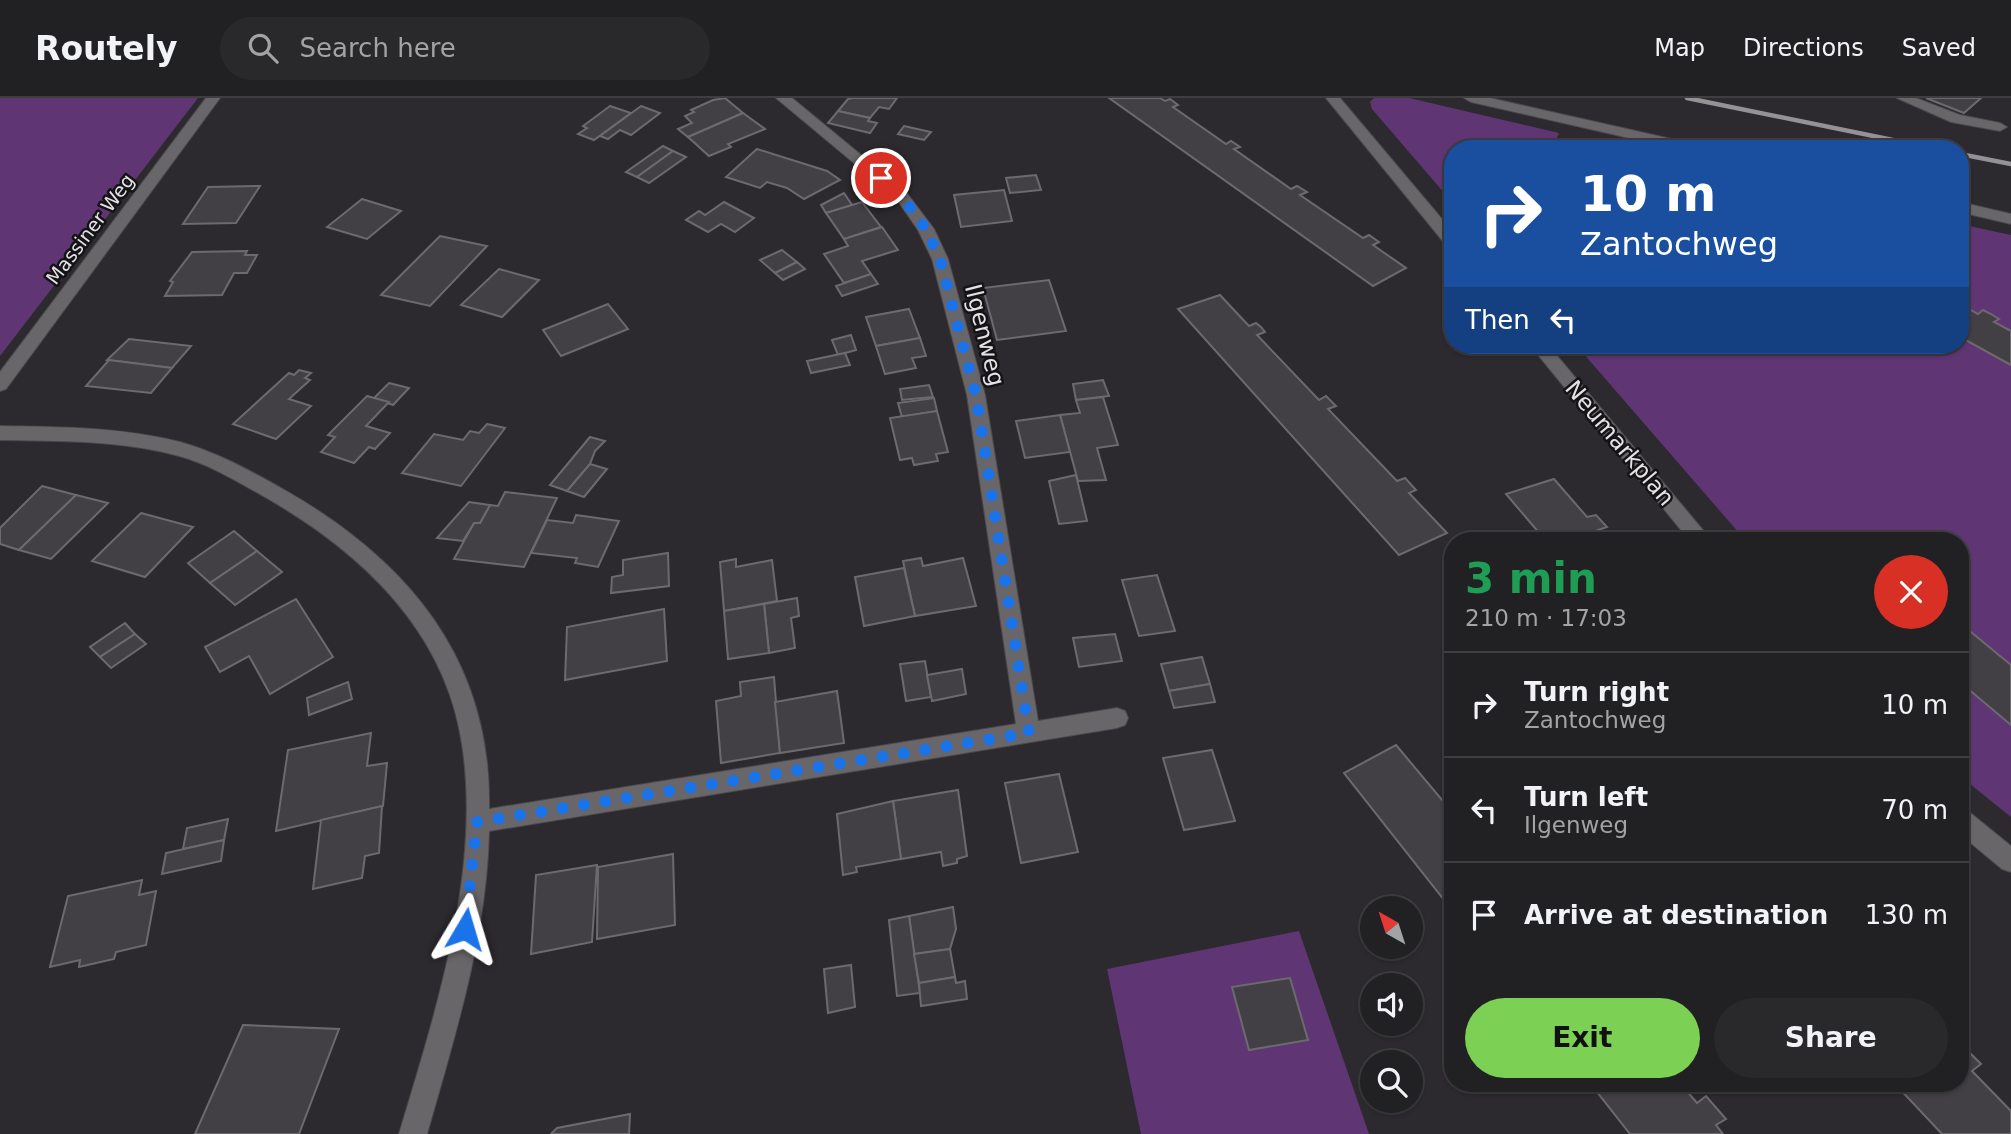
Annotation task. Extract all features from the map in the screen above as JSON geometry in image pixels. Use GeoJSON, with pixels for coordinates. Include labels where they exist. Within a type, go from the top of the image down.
{"type":"FeatureCollection","features":[{"type":"Feature","properties":{"kind":"street","name":"Massiner Weg"},"geometry":{"type":"LineString","coordinates":[[0,386],[213,98]]}},
{"type":"Feature","properties":{"kind":"street","name":"Ilgenweg"},"geometry":{"type":"LineString","coordinates":[[783,98],[901,195],[926,229],[940,259],[976,395],[1029,733]]}},
{"type":"Feature","properties":{"kind":"street"},"geometry":{"type":"LineString","coordinates":[[1334,98],[1444,231]]}},
{"type":"Feature","properties":{"kind":"street"},"geometry":{"type":"LineString","coordinates":[[1471,98],[1658,140]]}},
{"type":"Feature","properties":{"kind":"street"},"geometry":{"type":"LineString","coordinates":[[1904,98],[1956,119],[2000,127]]}},
{"type":"Feature","properties":{"kind":"street"},"geometry":{"type":"LineString","coordinates":[[1969,209],[2011,219]]}},
{"type":"Feature","properties":{"kind":"street","name":"Neumarkplan"},"geometry":{"type":"LineString","coordinates":[[1546,354],[1695,532]]}},
{"type":"Feature","properties":{"kind":"street"},"geometry":{"type":"LineString","coordinates":[[0,433],[126,439],[183,450],[284,498],[362,551],[409,597],[430,625],[463,698],[474,744],[477,822],[465,929],[430,1075],[412,1134]]}},
{"type":"Feature","properties":{"kind":"street"},"geometry":{"type":"LineString","coordinates":[[477,822],[1117,718]]}},
{"type":"Feature","properties":{"kind":"street"},"geometry":{"type":"LineString","coordinates":[[1969,826],[2011,861]]}},
{"type":"Feature","properties":{"kind":"shaded area"},"geometry":{"type":"Polygon","coordinates":[[[0,98],[198,98],[0,356],[0,98]]]}},
{"type":"Feature","properties":{"kind":"shaded area"},"geometry":{"type":"Polygon","coordinates":[[[1374,98],[1409,98],[1559,133],[1556,140],[1444,140],[1444,193],[1372,109],[1370,102],[1374,98]]]}},
{"type":"Feature","properties":{"kind":"shaded area"},"geometry":{"type":"Polygon","coordinates":[[[1969,226],[2011,235],[2011,817],[1969,783],[1969,532],[1738,532],[1584,354],[1969,354],[1969,226]]]}},
{"type":"Feature","properties":{"kind":"shaded area"},"geometry":{"type":"Polygon","coordinates":[[[1299,931],[1369,1134],[1141,1134],[1107,969],[1299,931]]]}},
{"type":"Feature","properties":{"kind":"building"},"geometry":{"type":"Polygon","coordinates":[[[725,98],[743,113],[688,137],[678,129],[692,123],[685,116],[694,112],[691,110],[713,100],[725,98]]]}},
{"type":"Feature","properties":{"kind":"building"},"geometry":{"type":"Polygon","coordinates":[[[897,98],[889,109],[879,107],[870,118],[838,111],[848,99],[897,98]]]}},
{"type":"Feature","properties":{"kind":"building"},"geometry":{"type":"Polygon","coordinates":[[[1109,98],[1170,99],[1178,105],[1173,107],[1226,144],[1231,141],[1240,147],[1234,149],[1291,189],[1297,186],[1307,192],[1300,195],[1363,238],[1369,235],[1379,242],[1373,245],[1406,268],[1373,286],[1109,98]]]}},
{"type":"Feature","properties":{"kind":"building"},"geometry":{"type":"Polygon","coordinates":[[[1926,98],[1981,98],[1964,113],[1926,98]]]}},
{"type":"Feature","properties":{"kind":"building"},"geometry":{"type":"Polygon","coordinates":[[[610,106],[631,113],[594,140],[578,134],[587,128],[583,126],[610,106]]]}},
{"type":"Feature","properties":{"kind":"building"},"geometry":{"type":"Polygon","coordinates":[[[641,106],[660,113],[631,135],[620,130],[608,139],[600,136],[641,106]]]}},
{"type":"Feature","properties":{"kind":"building"},"geometry":{"type":"Polygon","coordinates":[[[838,111],[870,118],[868,121],[877,123],[870,133],[828,123],[838,111]]]}},
{"type":"Feature","properties":{"kind":"building"},"geometry":{"type":"Polygon","coordinates":[[[743,113],[765,129],[728,144],[731,147],[709,156],[688,137],[743,113]]]}},
{"type":"Feature","properties":{"kind":"building"},"geometry":{"type":"Polygon","coordinates":[[[904,126],[931,132],[924,140],[898,134],[904,126]]]}},
{"type":"Feature","properties":{"kind":"building"},"geometry":{"type":"Polygon","coordinates":[[[663,146],[673,151],[637,177],[626,172],[663,146]]]}},
{"type":"Feature","properties":{"kind":"building"},"geometry":{"type":"Polygon","coordinates":[[[757,149],[827,171],[840,180],[804,199],[787,188],[767,182],[760,188],[726,177],[757,149]]]}},
{"type":"Feature","properties":{"kind":"building"},"geometry":{"type":"Polygon","coordinates":[[[673,151],[686,157],[649,183],[637,177],[673,151]]]}},
{"type":"Feature","properties":{"kind":"building"},"geometry":{"type":"Polygon","coordinates":[[[1036,175],[1041,190],[1010,193],[1006,178],[1036,175]]]}},
{"type":"Feature","properties":{"kind":"building"},"geometry":{"type":"Polygon","coordinates":[[[260,186],[236,223],[183,224],[208,187],[260,186]]]}},
{"type":"Feature","properties":{"kind":"building"},"geometry":{"type":"Polygon","coordinates":[[[1004,190],[1012,221],[961,227],[954,195],[1004,190]]]}},
{"type":"Feature","properties":{"kind":"building"},"geometry":{"type":"Polygon","coordinates":[[[844,193],[852,205],[826,213],[821,205],[844,193]]]}},
{"type":"Feature","properties":{"kind":"building"},"geometry":{"type":"Polygon","coordinates":[[[362,199],[401,211],[367,239],[327,227],[362,199]]]}},
{"type":"Feature","properties":{"kind":"building"},"geometry":{"type":"Polygon","coordinates":[[[724,202],[754,218],[735,232],[721,224],[708,232],[686,220],[699,211],[705,215],[724,202]]]}},
{"type":"Feature","properties":{"kind":"building"},"geometry":{"type":"Polygon","coordinates":[[[862,202],[881,227],[844,239],[826,213],[862,202]]]}},
{"type":"Feature","properties":{"kind":"building"},"geometry":{"type":"Polygon","coordinates":[[[882,227],[898,250],[862,261],[871,274],[844,283],[824,254],[848,246],[844,239],[882,227]]]}},
{"type":"Feature","properties":{"kind":"building"},"geometry":{"type":"Polygon","coordinates":[[[440,236],[487,246],[430,306],[381,295],[440,236]]]}},
{"type":"Feature","properties":{"kind":"building"},"geometry":{"type":"Polygon","coordinates":[[[782,250],[797,262],[775,273],[760,260],[782,250]]]}},
{"type":"Feature","properties":{"kind":"building"},"geometry":{"type":"Polygon","coordinates":[[[247,251],[245,255],[257,255],[247,273],[234,273],[222,295],[165,296],[173,282],[170,281],[192,252],[247,251]]]}},
{"type":"Feature","properties":{"kind":"building"},"geometry":{"type":"Polygon","coordinates":[[[797,262],[805,269],[783,280],[775,273],[797,262]]]}},
{"type":"Feature","properties":{"kind":"building"},"geometry":{"type":"Polygon","coordinates":[[[499,269],[539,280],[502,317],[461,305],[499,269]]]}},
{"type":"Feature","properties":{"kind":"building"},"geometry":{"type":"Polygon","coordinates":[[[871,274],[878,284],[842,296],[836,286],[871,274]]]}},
{"type":"Feature","properties":{"kind":"building"},"geometry":{"type":"Polygon","coordinates":[[[1049,280],[1066,331],[997,340],[983,288],[1049,280]]]}},
{"type":"Feature","properties":{"kind":"building"},"geometry":{"type":"Polygon","coordinates":[[[1220,295],[1249,326],[1256,323],[1261,327],[1265,332],[1257,335],[1319,400],[1326,396],[1336,406],[1328,409],[1397,481],[1405,478],[1416,490],[1409,493],[1446,532],[1399,555],[1178,309],[1220,295]]]}},
{"type":"Feature","properties":{"kind":"building"},"geometry":{"type":"Polygon","coordinates":[[[608,304],[628,329],[561,356],[543,330],[608,304]]]}},
{"type":"Feature","properties":{"kind":"building"},"geometry":{"type":"Polygon","coordinates":[[[909,309],[920,338],[876,346],[866,317],[909,309]]]}},
{"type":"Feature","properties":{"kind":"building"},"geometry":{"type":"Polygon","coordinates":[[[1969,309],[1978,314],[1983,310],[1991,314],[1999,319],[1994,322],[2011,331],[2011,365],[1969,342],[1969,309]]]}},
{"type":"Feature","properties":{"kind":"building"},"geometry":{"type":"Polygon","coordinates":[[[851,335],[856,350],[838,355],[832,340],[851,335]]]}},
{"type":"Feature","properties":{"kind":"building"},"geometry":{"type":"Polygon","coordinates":[[[920,338],[926,356],[912,358],[916,368],[885,374],[876,346],[920,338]]]}},
{"type":"Feature","properties":{"kind":"building"},"geometry":{"type":"Polygon","coordinates":[[[129,339],[191,346],[172,368],[107,360],[129,339]]]}},
{"type":"Feature","properties":{"kind":"building"},"geometry":{"type":"Polygon","coordinates":[[[845,353],[850,365],[811,373],[807,361],[845,353]]]}},
{"type":"Feature","properties":{"kind":"building"},"geometry":{"type":"Polygon","coordinates":[[[109,360],[172,368],[151,393],[86,386],[109,360]]]}},
{"type":"Feature","properties":{"kind":"building"},"geometry":{"type":"Polygon","coordinates":[[[299,370],[311,373],[305,378],[310,380],[289,399],[311,406],[276,439],[233,424],[289,373],[294,375],[299,370]]]}},
{"type":"Feature","properties":{"kind":"building"},"geometry":{"type":"Polygon","coordinates":[[[1103,380],[1109,396],[1076,400],[1073,384],[1103,380]]]}},
{"type":"Feature","properties":{"kind":"building"},"geometry":{"type":"Polygon","coordinates":[[[389,383],[409,388],[393,405],[374,398],[389,383]]]}},
{"type":"Feature","properties":{"kind":"building"},"geometry":{"type":"Polygon","coordinates":[[[929,385],[933,397],[902,400],[900,389],[929,385]]]}},
{"type":"Feature","properties":{"kind":"building"},"geometry":{"type":"Polygon","coordinates":[[[367,396],[389,402],[366,426],[390,433],[375,449],[369,447],[354,463],[321,452],[335,437],[328,435],[367,396]]]}},
{"type":"Feature","properties":{"kind":"building"},"geometry":{"type":"Polygon","coordinates":[[[1103,397],[1118,445],[1097,448],[1106,480],[1078,481],[1060,415],[1080,413],[1076,400],[1103,397]]]}},
{"type":"Feature","properties":{"kind":"building"},"geometry":{"type":"Polygon","coordinates":[[[934,398],[937,411],[902,417],[898,403],[934,398]]]}},
{"type":"Feature","properties":{"kind":"building"},"geometry":{"type":"Polygon","coordinates":[[[937,411],[948,452],[936,454],[938,461],[914,465],[912,458],[900,460],[890,418],[937,411]]]}},
{"type":"Feature","properties":{"kind":"building"},"geometry":{"type":"Polygon","coordinates":[[[1060,415],[1070,452],[1025,458],[1016,421],[1060,415]]]}},
{"type":"Feature","properties":{"kind":"building"},"geometry":{"type":"Polygon","coordinates":[[[487,424],[505,428],[461,486],[402,473],[434,434],[463,440],[470,431],[479,433],[487,424]]]}},
{"type":"Feature","properties":{"kind":"building"},"geometry":{"type":"Polygon","coordinates":[[[590,437],[605,441],[595,451],[590,464],[567,491],[550,485],[590,437]]]}},
{"type":"Feature","properties":{"kind":"building"},"geometry":{"type":"Polygon","coordinates":[[[590,464],[607,469],[584,497],[567,491],[590,464]]]}},
{"type":"Feature","properties":{"kind":"building"},"geometry":{"type":"Polygon","coordinates":[[[1076,475],[1087,521],[1059,524],[1049,481],[1076,475]]]}},
{"type":"Feature","properties":{"kind":"building"},"geometry":{"type":"Polygon","coordinates":[[[1554,479],[1587,517],[1596,515],[1607,527],[1598,530],[1600,532],[1538,532],[1506,494],[1554,479]]]}},
{"type":"Feature","properties":{"kind":"building"},"geometry":{"type":"Polygon","coordinates":[[[42,486],[76,495],[19,550],[0,544],[0,528],[42,486]]]}},
{"type":"Feature","properties":{"kind":"building"},"geometry":{"type":"Polygon","coordinates":[[[505,492],[557,498],[524,567],[454,559],[474,523],[480,523],[490,505],[498,506],[505,492]]]}},
{"type":"Feature","properties":{"kind":"building"},"geometry":{"type":"Polygon","coordinates":[[[76,495],[108,503],[51,559],[19,550],[76,495]]]}},
{"type":"Feature","properties":{"kind":"building"},"geometry":{"type":"Polygon","coordinates":[[[469,502],[490,505],[480,523],[474,523],[463,541],[437,538],[469,502]]]}},
{"type":"Feature","properties":{"kind":"building"},"geometry":{"type":"Polygon","coordinates":[[[141,513],[193,527],[145,577],[92,561],[141,513]]]}},
{"type":"Feature","properties":{"kind":"building"},"geometry":{"type":"Polygon","coordinates":[[[576,515],[619,521],[598,567],[575,563],[577,558],[531,553],[547,520],[573,523],[576,515]]]}},
{"type":"Feature","properties":{"kind":"building"},"geometry":{"type":"Polygon","coordinates":[[[234,531],[257,551],[210,583],[188,563],[234,531]]]}},
{"type":"Feature","properties":{"kind":"building"},"geometry":{"type":"Polygon","coordinates":[[[257,551],[282,572],[235,605],[210,583],[257,551]]]}},
{"type":"Feature","properties":{"kind":"building"},"geometry":{"type":"Polygon","coordinates":[[[668,553],[669,586],[611,593],[612,577],[623,575],[623,560],[668,553]]]}},
{"type":"Feature","properties":{"kind":"building"},"geometry":{"type":"Polygon","coordinates":[[[921,558],[923,566],[963,558],[976,606],[915,616],[903,561],[921,558]]]}},
{"type":"Feature","properties":{"kind":"building"},"geometry":{"type":"Polygon","coordinates":[[[736,559],[736,567],[772,560],[777,601],[724,611],[720,562],[736,559]]]}},
{"type":"Feature","properties":{"kind":"building"},"geometry":{"type":"Polygon","coordinates":[[[904,568],[915,616],[864,626],[855,577],[904,568]]]}},
{"type":"Feature","properties":{"kind":"building"},"geometry":{"type":"Polygon","coordinates":[[[1157,575],[1175,631],[1139,636],[1122,580],[1157,575]]]}},
{"type":"Feature","properties":{"kind":"building"},"geometry":{"type":"Polygon","coordinates":[[[797,598],[799,616],[791,618],[795,648],[769,653],[764,604],[797,598]]]}},
{"type":"Feature","properties":{"kind":"building"},"geometry":{"type":"Polygon","coordinates":[[[296,599],[333,657],[270,694],[249,656],[220,672],[205,647],[296,599]]]}},
{"type":"Feature","properties":{"kind":"building"},"geometry":{"type":"Polygon","coordinates":[[[764,604],[769,653],[728,659],[724,611],[764,604]]]}},
{"type":"Feature","properties":{"kind":"building"},"geometry":{"type":"Polygon","coordinates":[[[664,609],[667,661],[565,680],[567,627],[664,609]]]}},
{"type":"Feature","properties":{"kind":"building"},"geometry":{"type":"Polygon","coordinates":[[[125,623],[135,634],[100,657],[90,647],[125,623]]]}},
{"type":"Feature","properties":{"kind":"building"},"geometry":{"type":"Polygon","coordinates":[[[1969,630],[2011,665],[2011,725],[1969,690],[1969,630]]]}},
{"type":"Feature","properties":{"kind":"building"},"geometry":{"type":"Polygon","coordinates":[[[135,634],[146,644],[111,668],[100,657],[135,634]]]}},
{"type":"Feature","properties":{"kind":"building"},"geometry":{"type":"Polygon","coordinates":[[[1115,634],[1122,661],[1079,667],[1073,638],[1115,634]]]}},
{"type":"Feature","properties":{"kind":"building"},"geometry":{"type":"Polygon","coordinates":[[[1202,657],[1210,684],[1169,691],[1161,664],[1202,657]]]}},
{"type":"Feature","properties":{"kind":"building"},"geometry":{"type":"Polygon","coordinates":[[[925,661],[931,697],[906,701],[900,664],[925,661]]]}},
{"type":"Feature","properties":{"kind":"building"},"geometry":{"type":"Polygon","coordinates":[[[962,669],[966,694],[932,701],[927,675],[962,669]]]}},
{"type":"Feature","properties":{"kind":"building"},"geometry":{"type":"Polygon","coordinates":[[[774,677],[780,753],[721,763],[716,701],[741,696],[740,682],[774,677]]]}},
{"type":"Feature","properties":{"kind":"building"},"geometry":{"type":"Polygon","coordinates":[[[348,682],[352,699],[309,715],[307,698],[348,682]]]}},
{"type":"Feature","properties":{"kind":"building"},"geometry":{"type":"Polygon","coordinates":[[[1210,684],[1215,702],[1174,708],[1169,691],[1210,684]]]}},
{"type":"Feature","properties":{"kind":"building"},"geometry":{"type":"Polygon","coordinates":[[[837,691],[844,743],[780,753],[775,702],[837,691]]]}},
{"type":"Feature","properties":{"kind":"building"},"geometry":{"type":"Polygon","coordinates":[[[371,733],[367,766],[387,763],[383,806],[276,831],[288,750],[371,733]]]}},
{"type":"Feature","properties":{"kind":"building"},"geometry":{"type":"Polygon","coordinates":[[[1396,745],[1442,800],[1444,799],[1444,900],[1344,773],[1396,745]]]}},
{"type":"Feature","properties":{"kind":"building"},"geometry":{"type":"Polygon","coordinates":[[[1212,750],[1235,821],[1184,830],[1163,758],[1212,750]]]}},
{"type":"Feature","properties":{"kind":"building"},"geometry":{"type":"Polygon","coordinates":[[[1059,774],[1078,852],[1021,863],[1005,783],[1059,774]]]}},
{"type":"Feature","properties":{"kind":"building"},"geometry":{"type":"Polygon","coordinates":[[[958,790],[967,856],[957,859],[957,863],[943,866],[941,852],[901,859],[893,801],[958,790]]]}},
{"type":"Feature","properties":{"kind":"building"},"geometry":{"type":"Polygon","coordinates":[[[893,801],[901,859],[856,867],[857,872],[843,875],[837,814],[893,801]]]}},
{"type":"Feature","properties":{"kind":"building"},"geometry":{"type":"Polygon","coordinates":[[[382,806],[379,853],[365,856],[362,878],[313,889],[321,820],[382,806]]]}},
{"type":"Feature","properties":{"kind":"building"},"geometry":{"type":"Polygon","coordinates":[[[228,819],[224,840],[183,849],[187,828],[228,819]]]}},
{"type":"Feature","properties":{"kind":"building"},"geometry":{"type":"Polygon","coordinates":[[[224,840],[221,861],[162,874],[166,853],[224,840]]]}},
{"type":"Feature","properties":{"kind":"building"},"geometry":{"type":"Polygon","coordinates":[[[673,854],[675,925],[597,939],[598,867],[673,854]]]}},
{"type":"Feature","properties":{"kind":"building"},"geometry":{"type":"Polygon","coordinates":[[[597,865],[592,942],[531,954],[536,875],[597,865]]]}},
{"type":"Feature","properties":{"kind":"building"},"geometry":{"type":"Polygon","coordinates":[[[142,880],[139,895],[156,891],[146,945],[116,952],[114,959],[79,967],[80,960],[50,967],[68,896],[142,880]]]}},
{"type":"Feature","properties":{"kind":"building"},"geometry":{"type":"Polygon","coordinates":[[[953,907],[956,929],[950,949],[914,954],[909,916],[953,907]]]}},
{"type":"Feature","properties":{"kind":"building"},"geometry":{"type":"Polygon","coordinates":[[[909,916],[920,993],[897,996],[889,920],[909,916]]]}},
{"type":"Feature","properties":{"kind":"building"},"geometry":{"type":"Polygon","coordinates":[[[950,949],[955,977],[919,983],[914,954],[950,949]]]}},
{"type":"Feature","properties":{"kind":"building"},"geometry":{"type":"Polygon","coordinates":[[[851,965],[855,1007],[828,1013],[824,969],[851,965]]]}},
{"type":"Feature","properties":{"kind":"building"},"geometry":{"type":"Polygon","coordinates":[[[955,977],[956,983],[965,981],[967,999],[921,1006],[919,983],[955,977]]]}},
{"type":"Feature","properties":{"kind":"building"},"geometry":{"type":"Polygon","coordinates":[[[1290,978],[1308,1040],[1249,1050],[1232,987],[1290,978]]]}},
{"type":"Feature","properties":{"kind":"building"},"geometry":{"type":"Polygon","coordinates":[[[243,1025],[339,1029],[299,1134],[195,1134],[243,1025]]]}},
{"type":"Feature","properties":{"kind":"building"},"geometry":{"type":"Polygon","coordinates":[[[1969,1052],[1981,1064],[1972,1071],[2011,1111],[2011,1134],[1942,1134],[1902,1092],[1969,1092],[1969,1052]]]}},
{"type":"Feature","properties":{"kind":"building"},"geometry":{"type":"Polygon","coordinates":[[[1597,1092],[1688,1092],[1697,1103],[1706,1096],[1726,1119],[1716,1125],[1723,1134],[1630,1134],[1597,1092]]]}},
{"type":"Feature","properties":{"kind":"building"},"geometry":{"type":"Polygon","coordinates":[[[630,1114],[629,1134],[551,1134],[557,1128],[630,1114]]]}},
{"type":"Feature","properties":{"kind":"railway"},"geometry":{"type":"LineString","coordinates":[[1687,98],[1893,140]]}},
{"type":"Feature","properties":{"kind":"railway"},"geometry":{"type":"LineString","coordinates":[[1969,156],[2011,164]]}},
{"type":"Feature","properties":{"kind":"route"},"geometry":{"type":"LineString","coordinates":[[465,929],[477,822],[1029,733],[976,395],[940,259],[926,229],[901,195],[881,178]]}}]}
